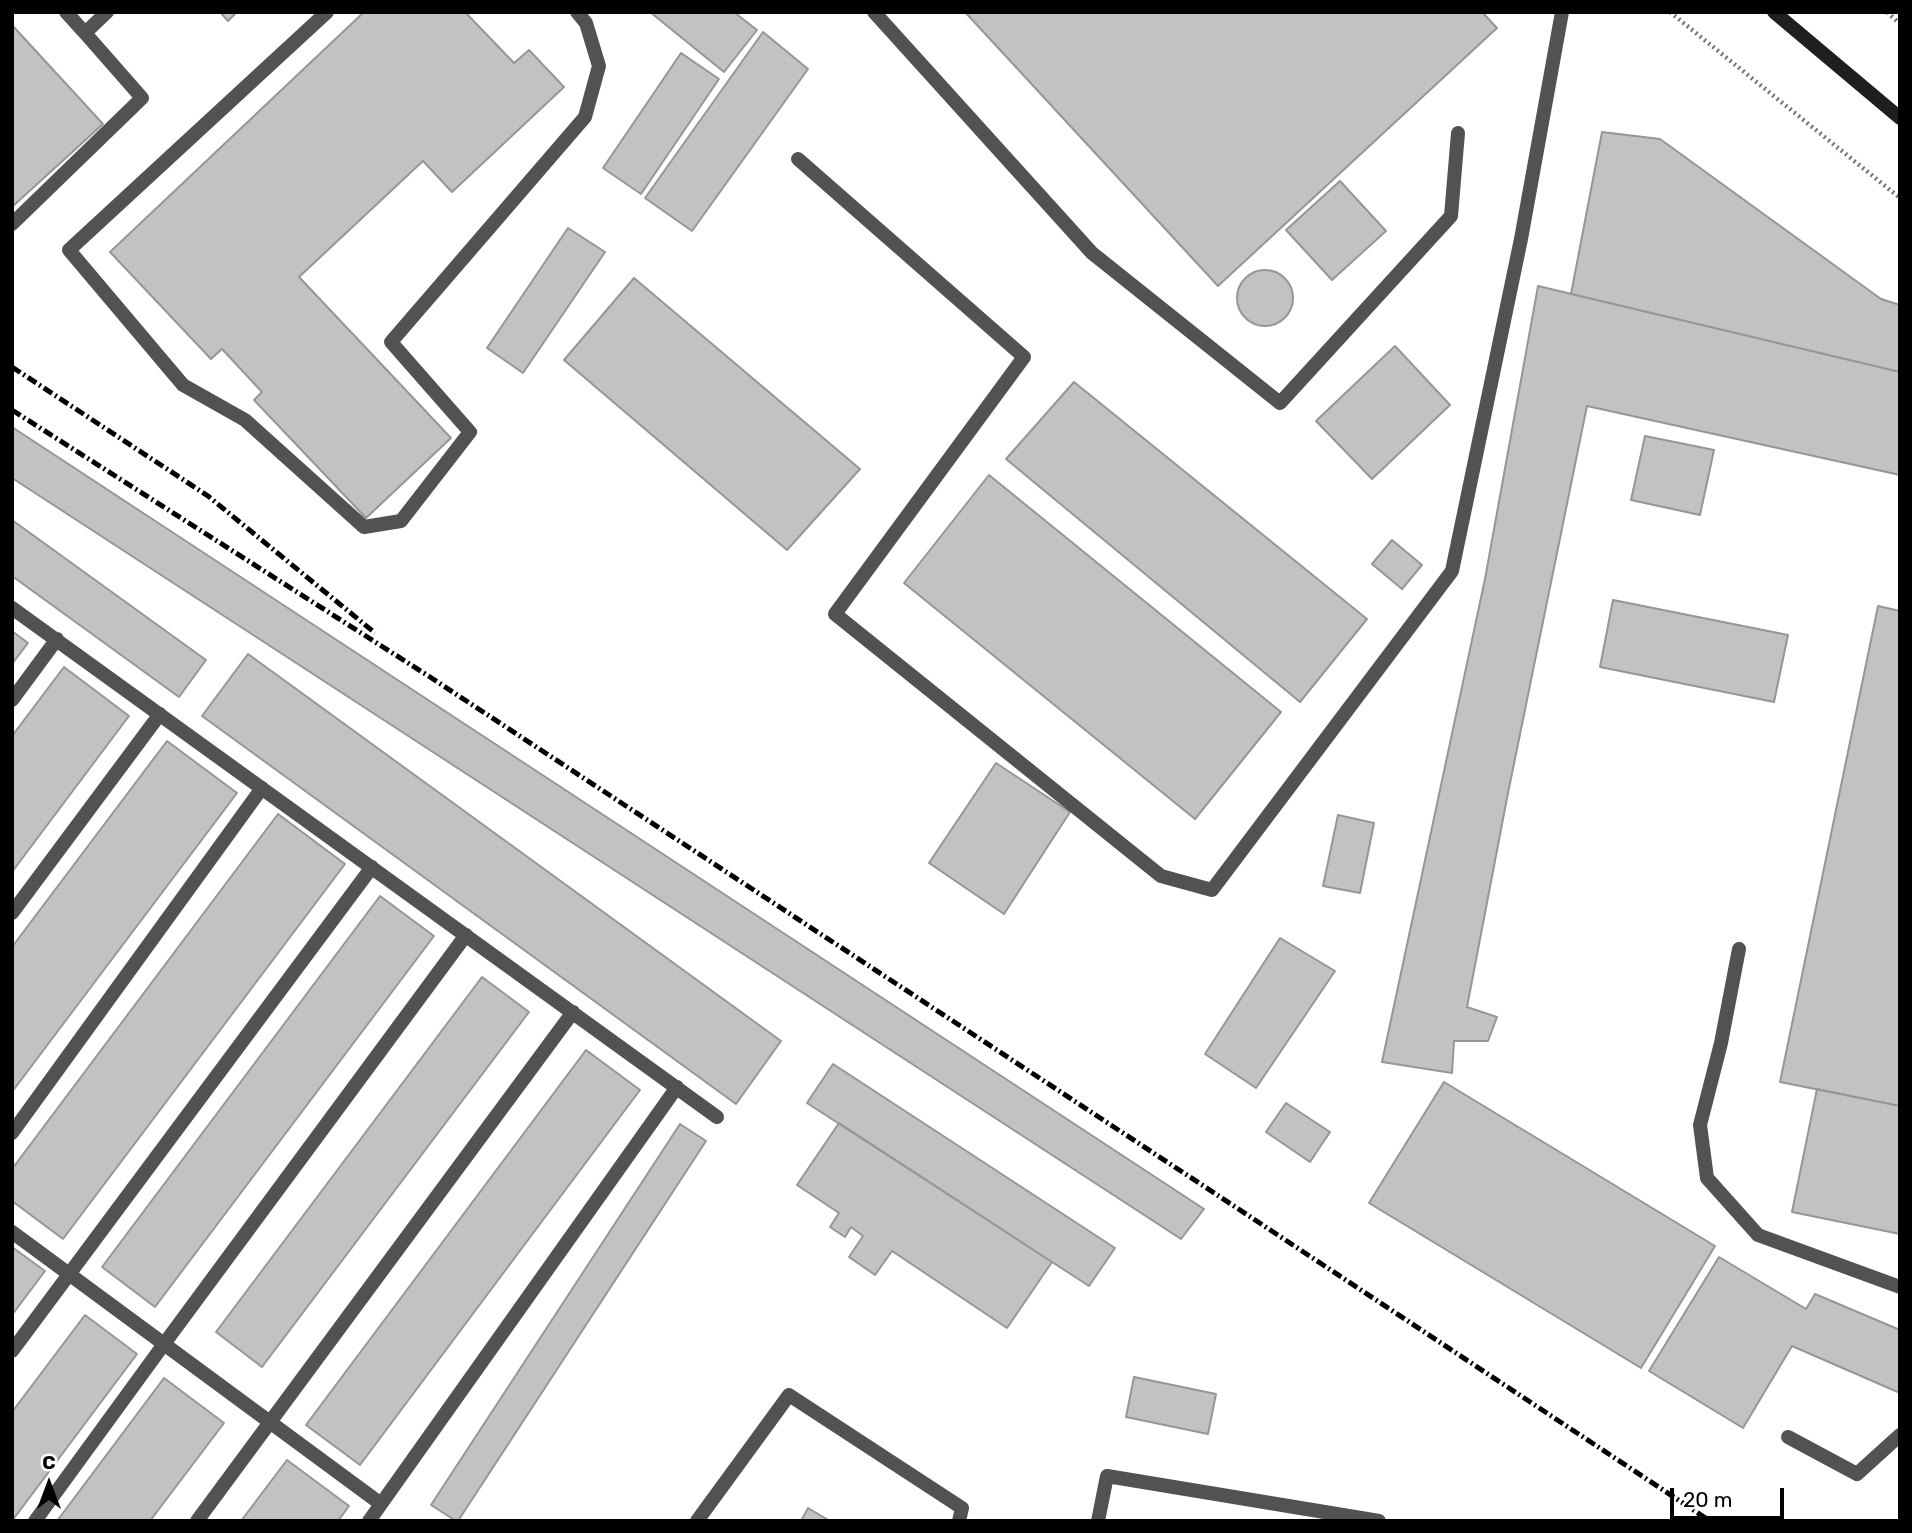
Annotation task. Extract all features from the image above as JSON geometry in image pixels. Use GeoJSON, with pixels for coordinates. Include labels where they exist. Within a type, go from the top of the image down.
{"type":"FeatureCollection","features":[{"type":"Feature","properties":{"kind":"main road"},"geometry":{"type":"LineString","coordinates":[[1774,12],[1900,118]]}},
{"type":"Feature","properties":{"kind":"lane"},"geometry":{"type":"LineString","coordinates":[[12,224],[142,98],[66,12]]}},
{"type":"Feature","properties":{"kind":"lane"},"geometry":{"type":"LineString","coordinates":[[85,33],[107,12]]}},
{"type":"Feature","properties":{"kind":"lane"},"geometry":{"type":"LineString","coordinates":[[327,12],[69,250],[183,385],[245,420],[364,527],[401,521],[470,432],[391,342],[585,117],[599,66],[586,23],[577,12]]}},
{"type":"Feature","properties":{"kind":"lane"},"geometry":{"type":"LineString","coordinates":[[874,12],[1092,253],[1280,403],[1451,216],[1458,133]]}},
{"type":"Feature","properties":{"kind":"lane"},"geometry":{"type":"LineString","coordinates":[[797,159],[1024,357],[835,614],[1161,876],[1212,890],[1452,571],[1521,239],[1562,12]]}},
{"type":"Feature","properties":{"kind":"lane"},"geometry":{"type":"LineString","coordinates":[[12,608],[717,1116]]}},
{"type":"Feature","properties":{"kind":"lane"},"geometry":{"type":"LineString","coordinates":[[12,700],[57,639]]}},
{"type":"Feature","properties":{"kind":"lane"},"geometry":{"type":"LineString","coordinates":[[12,914],[160,714]]}},
{"type":"Feature","properties":{"kind":"lane"},"geometry":{"type":"LineString","coordinates":[[12,1133],[262,788]]}},
{"type":"Feature","properties":{"kind":"lane"},"geometry":{"type":"LineString","coordinates":[[12,1351],[372,867]]}},
{"type":"Feature","properties":{"kind":"lane"},"geometry":{"type":"LineString","coordinates":[[35,1521],[466,935]]}},
{"type":"Feature","properties":{"kind":"lane"},"geometry":{"type":"LineString","coordinates":[[1739,949],[1721,1043],[1700,1125],[1707,1178],[1758,1235],[1900,1287]]}},
{"type":"Feature","properties":{"kind":"lane"},"geometry":{"type":"LineString","coordinates":[[197,1521],[573,1012]]}},
{"type":"Feature","properties":{"kind":"lane"},"geometry":{"type":"LineString","coordinates":[[369,1521],[677,1087]]}},
{"type":"Feature","properties":{"kind":"lane"},"geometry":{"type":"LineString","coordinates":[[12,1232],[381,1504]]}},
{"type":"Feature","properties":{"kind":"lane"},"geometry":{"type":"LineString","coordinates":[[697,1521],[789,1395],[962,1508],[959,1521]]}},
{"type":"Feature","properties":{"kind":"lane"},"geometry":{"type":"LineString","coordinates":[[1788,1437],[1857,1474],[1900,1435]]}},
{"type":"Feature","properties":{"kind":"lane"},"geometry":{"type":"LineString","coordinates":[[1098,1521],[1107,1476],[1379,1521]]}},
{"type":"Feature","properties":{"kind":"path"},"geometry":{"type":"LineString","coordinates":[[1670,12],[1900,198]]}},
{"type":"Feature","properties":{"kind":"path"},"geometry":{"type":"LineString","coordinates":[[1887,12],[1900,24]]}},
{"type":"Feature","properties":{"kind":"building"},"geometry":{"type":"Polygon","coordinates":[[[220,12],[237,12],[228,21],[220,12]]]}},
{"type":"Feature","properties":{"kind":"building"},"geometry":{"type":"Polygon","coordinates":[[[364,12],[465,12],[514,63],[529,50],[564,87],[452,192],[423,161],[299,277],[451,438],[366,518],[254,400],[262,392],[222,349],[211,359],[110,252],[364,12]]]}},
{"type":"Feature","properties":{"kind":"building"},"geometry":{"type":"Polygon","coordinates":[[[650,12],[734,12],[757,30],[724,72],[650,12]]]}},
{"type":"Feature","properties":{"kind":"building"},"geometry":{"type":"Polygon","coordinates":[[[965,12],[1482,12],[1497,28],[1218,286],[965,12]]]}},
{"type":"Feature","properties":{"kind":"building"},"geometry":{"type":"Polygon","coordinates":[[[12,25],[103,124],[12,207],[12,25]]]}},
{"type":"Feature","properties":{"kind":"building"},"geometry":{"type":"Polygon","coordinates":[[[763,32],[808,69],[692,231],[645,198],[763,32]]]}},
{"type":"Feature","properties":{"kind":"building"},"geometry":{"type":"Polygon","coordinates":[[[681,53],[719,79],[641,194],[603,168],[681,53]]]}},
{"type":"Feature","properties":{"kind":"building"},"geometry":{"type":"Polygon","coordinates":[[[1602,132],[1660,139],[1881,299],[1900,305],[1900,372],[1571,294],[1602,132]]]}},
{"type":"Feature","properties":{"kind":"building"},"geometry":{"type":"Polygon","coordinates":[[[1340,181],[1386,231],[1332,280],[1286,230],[1340,181]]]}},
{"type":"Feature","properties":{"kind":"building"},"geometry":{"type":"Polygon","coordinates":[[[568,228],[605,252],[523,373],[487,348],[568,228]]]}},
{"type":"Feature","properties":{"kind":"building"},"geometry":{"type":"Polygon","coordinates":[[[1260,270],[1270,270],[1285,278],[1291,287],[1291,309],[1285,318],[1270,326],[1260,326],[1242,314],[1237,303],[1237,293],[1249,275],[1260,270]]]}},
{"type":"Feature","properties":{"kind":"building"},"geometry":{"type":"Polygon","coordinates":[[[634,278],[860,469],[787,550],[564,360],[634,278]]]}},
{"type":"Feature","properties":{"kind":"building"},"geometry":{"type":"Polygon","coordinates":[[[1538,286],[1900,372],[1900,475],[1587,406],[1467,1007],[1497,1017],[1488,1041],[1454,1041],[1452,1073],[1382,1062],[1485,579],[1538,286]]]}},
{"type":"Feature","properties":{"kind":"building"},"geometry":{"type":"Polygon","coordinates":[[[1395,346],[1450,405],[1372,479],[1316,421],[1395,346]]]}},
{"type":"Feature","properties":{"kind":"building"},"geometry":{"type":"Polygon","coordinates":[[[1074,382],[1367,619],[1300,702],[1006,459],[1074,382]]]}},
{"type":"Feature","properties":{"kind":"building"},"geometry":{"type":"Polygon","coordinates":[[[12,427],[1204,1209],[1181,1239],[12,478],[12,427]]]}},
{"type":"Feature","properties":{"kind":"building"},"geometry":{"type":"Polygon","coordinates":[[[1645,436],[1714,450],[1700,515],[1631,500],[1645,436]]]}},
{"type":"Feature","properties":{"kind":"building"},"geometry":{"type":"Polygon","coordinates":[[[989,475],[1281,712],[1195,819],[904,583],[989,475]]]}},
{"type":"Feature","properties":{"kind":"building"},"geometry":{"type":"Polygon","coordinates":[[[12,520],[206,660],[179,697],[12,576],[12,520]]]}},
{"type":"Feature","properties":{"kind":"building"},"geometry":{"type":"Polygon","coordinates":[[[1392,540],[1422,565],[1402,589],[1372,564],[1392,540]]]}},
{"type":"Feature","properties":{"kind":"building"},"geometry":{"type":"Polygon","coordinates":[[[1613,600],[1788,635],[1774,702],[1600,667],[1613,600]]]}},
{"type":"Feature","properties":{"kind":"building"},"geometry":{"type":"Polygon","coordinates":[[[1878,606],[1900,611],[1900,1106],[1780,1082],[1878,606]]]}},
{"type":"Feature","properties":{"kind":"building"},"geometry":{"type":"Polygon","coordinates":[[[12,631],[28,643],[12,664],[12,631]]]}},
{"type":"Feature","properties":{"kind":"building"},"geometry":{"type":"Polygon","coordinates":[[[248,654],[781,1041],[736,1104],[202,716],[248,654]]]}},
{"type":"Feature","properties":{"kind":"building"},"geometry":{"type":"Polygon","coordinates":[[[64,667],[129,716],[12,872],[12,736],[64,667]]]}},
{"type":"Feature","properties":{"kind":"building"},"geometry":{"type":"Polygon","coordinates":[[[167,741],[237,793],[12,1092],[12,947],[167,741]]]}},
{"type":"Feature","properties":{"kind":"building"},"geometry":{"type":"Polygon","coordinates":[[[996,763],[1070,812],[1004,914],[929,863],[996,763]]]}},
{"type":"Feature","properties":{"kind":"building"},"geometry":{"type":"Polygon","coordinates":[[[278,814],[345,864],[63,1239],[12,1201],[12,1169],[278,814]]]}},
{"type":"Feature","properties":{"kind":"building"},"geometry":{"type":"Polygon","coordinates":[[[1338,815],[1374,823],[1360,893],[1323,886],[1338,815]]]}},
{"type":"Feature","properties":{"kind":"building"},"geometry":{"type":"Polygon","coordinates":[[[380,896],[434,936],[155,1307],[102,1267],[380,896]]]}},
{"type":"Feature","properties":{"kind":"building"},"geometry":{"type":"Polygon","coordinates":[[[1280,938],[1335,971],[1256,1088],[1205,1054],[1280,938]]]}},
{"type":"Feature","properties":{"kind":"building"},"geometry":{"type":"Polygon","coordinates":[[[482,977],[529,1012],[262,1367],[216,1332],[482,977]]]}},
{"type":"Feature","properties":{"kind":"building"},"geometry":{"type":"Polygon","coordinates":[[[586,1050],[640,1090],[360,1465],[306,1425],[586,1050]]]}},
{"type":"Feature","properties":{"kind":"building"},"geometry":{"type":"Polygon","coordinates":[[[833,1064],[1115,1248],[1089,1286],[807,1103],[833,1064]]]}},
{"type":"Feature","properties":{"kind":"building"},"geometry":{"type":"Polygon","coordinates":[[[1444,1082],[1715,1246],[1641,1368],[1369,1203],[1444,1082]]]}},
{"type":"Feature","properties":{"kind":"building"},"geometry":{"type":"Polygon","coordinates":[[[1817,1089],[1900,1106],[1900,1234],[1792,1212],[1817,1089]]]}},
{"type":"Feature","properties":{"kind":"building"},"geometry":{"type":"Polygon","coordinates":[[[1286,1103],[1330,1132],[1310,1162],[1266,1132],[1286,1103]]]}},
{"type":"Feature","properties":{"kind":"building"},"geometry":{"type":"Polygon","coordinates":[[[839,1123],[1052,1262],[1007,1328],[892,1251],[875,1275],[849,1257],[863,1236],[851,1227],[845,1237],[830,1227],[839,1213],[797,1185],[839,1123]]]}},
{"type":"Feature","properties":{"kind":"building"},"geometry":{"type":"Polygon","coordinates":[[[680,1124],[706,1141],[456,1521],[431,1505],[680,1124]]]}},
{"type":"Feature","properties":{"kind":"building"},"geometry":{"type":"Polygon","coordinates":[[[12,1247],[45,1271],[12,1315],[12,1247]]]}},
{"type":"Feature","properties":{"kind":"building"},"geometry":{"type":"Polygon","coordinates":[[[1719,1257],[1806,1309],[1815,1294],[1900,1330],[1900,1393],[1792,1346],[1743,1428],[1649,1371],[1719,1257]]]}},
{"type":"Feature","properties":{"kind":"building"},"geometry":{"type":"Polygon","coordinates":[[[85,1315],[137,1354],[12,1521],[12,1412],[85,1315]]]}},
{"type":"Feature","properties":{"kind":"building"},"geometry":{"type":"Polygon","coordinates":[[[1134,1377],[1216,1394],[1208,1434],[1126,1417],[1134,1377]]]}},
{"type":"Feature","properties":{"kind":"building"},"geometry":{"type":"Polygon","coordinates":[[[164,1378],[224,1423],[150,1521],[57,1521],[164,1378]]]}},
{"type":"Feature","properties":{"kind":"building"},"geometry":{"type":"Polygon","coordinates":[[[287,1460],[349,1506],[338,1521],[241,1521],[287,1460]]]}},
{"type":"Feature","properties":{"kind":"building"},"geometry":{"type":"Polygon","coordinates":[[[808,1508],[830,1521],[801,1521],[808,1508]]]}},
{"type":"Feature","properties":{"kind":"railway"},"geometry":{"type":"LineString","coordinates":[[12,367],[208,496],[375,633]]}},
{"type":"Feature","properties":{"kind":"railway"},"geometry":{"type":"LineString","coordinates":[[12,410],[430,677],[1710,1521]]}}]}
